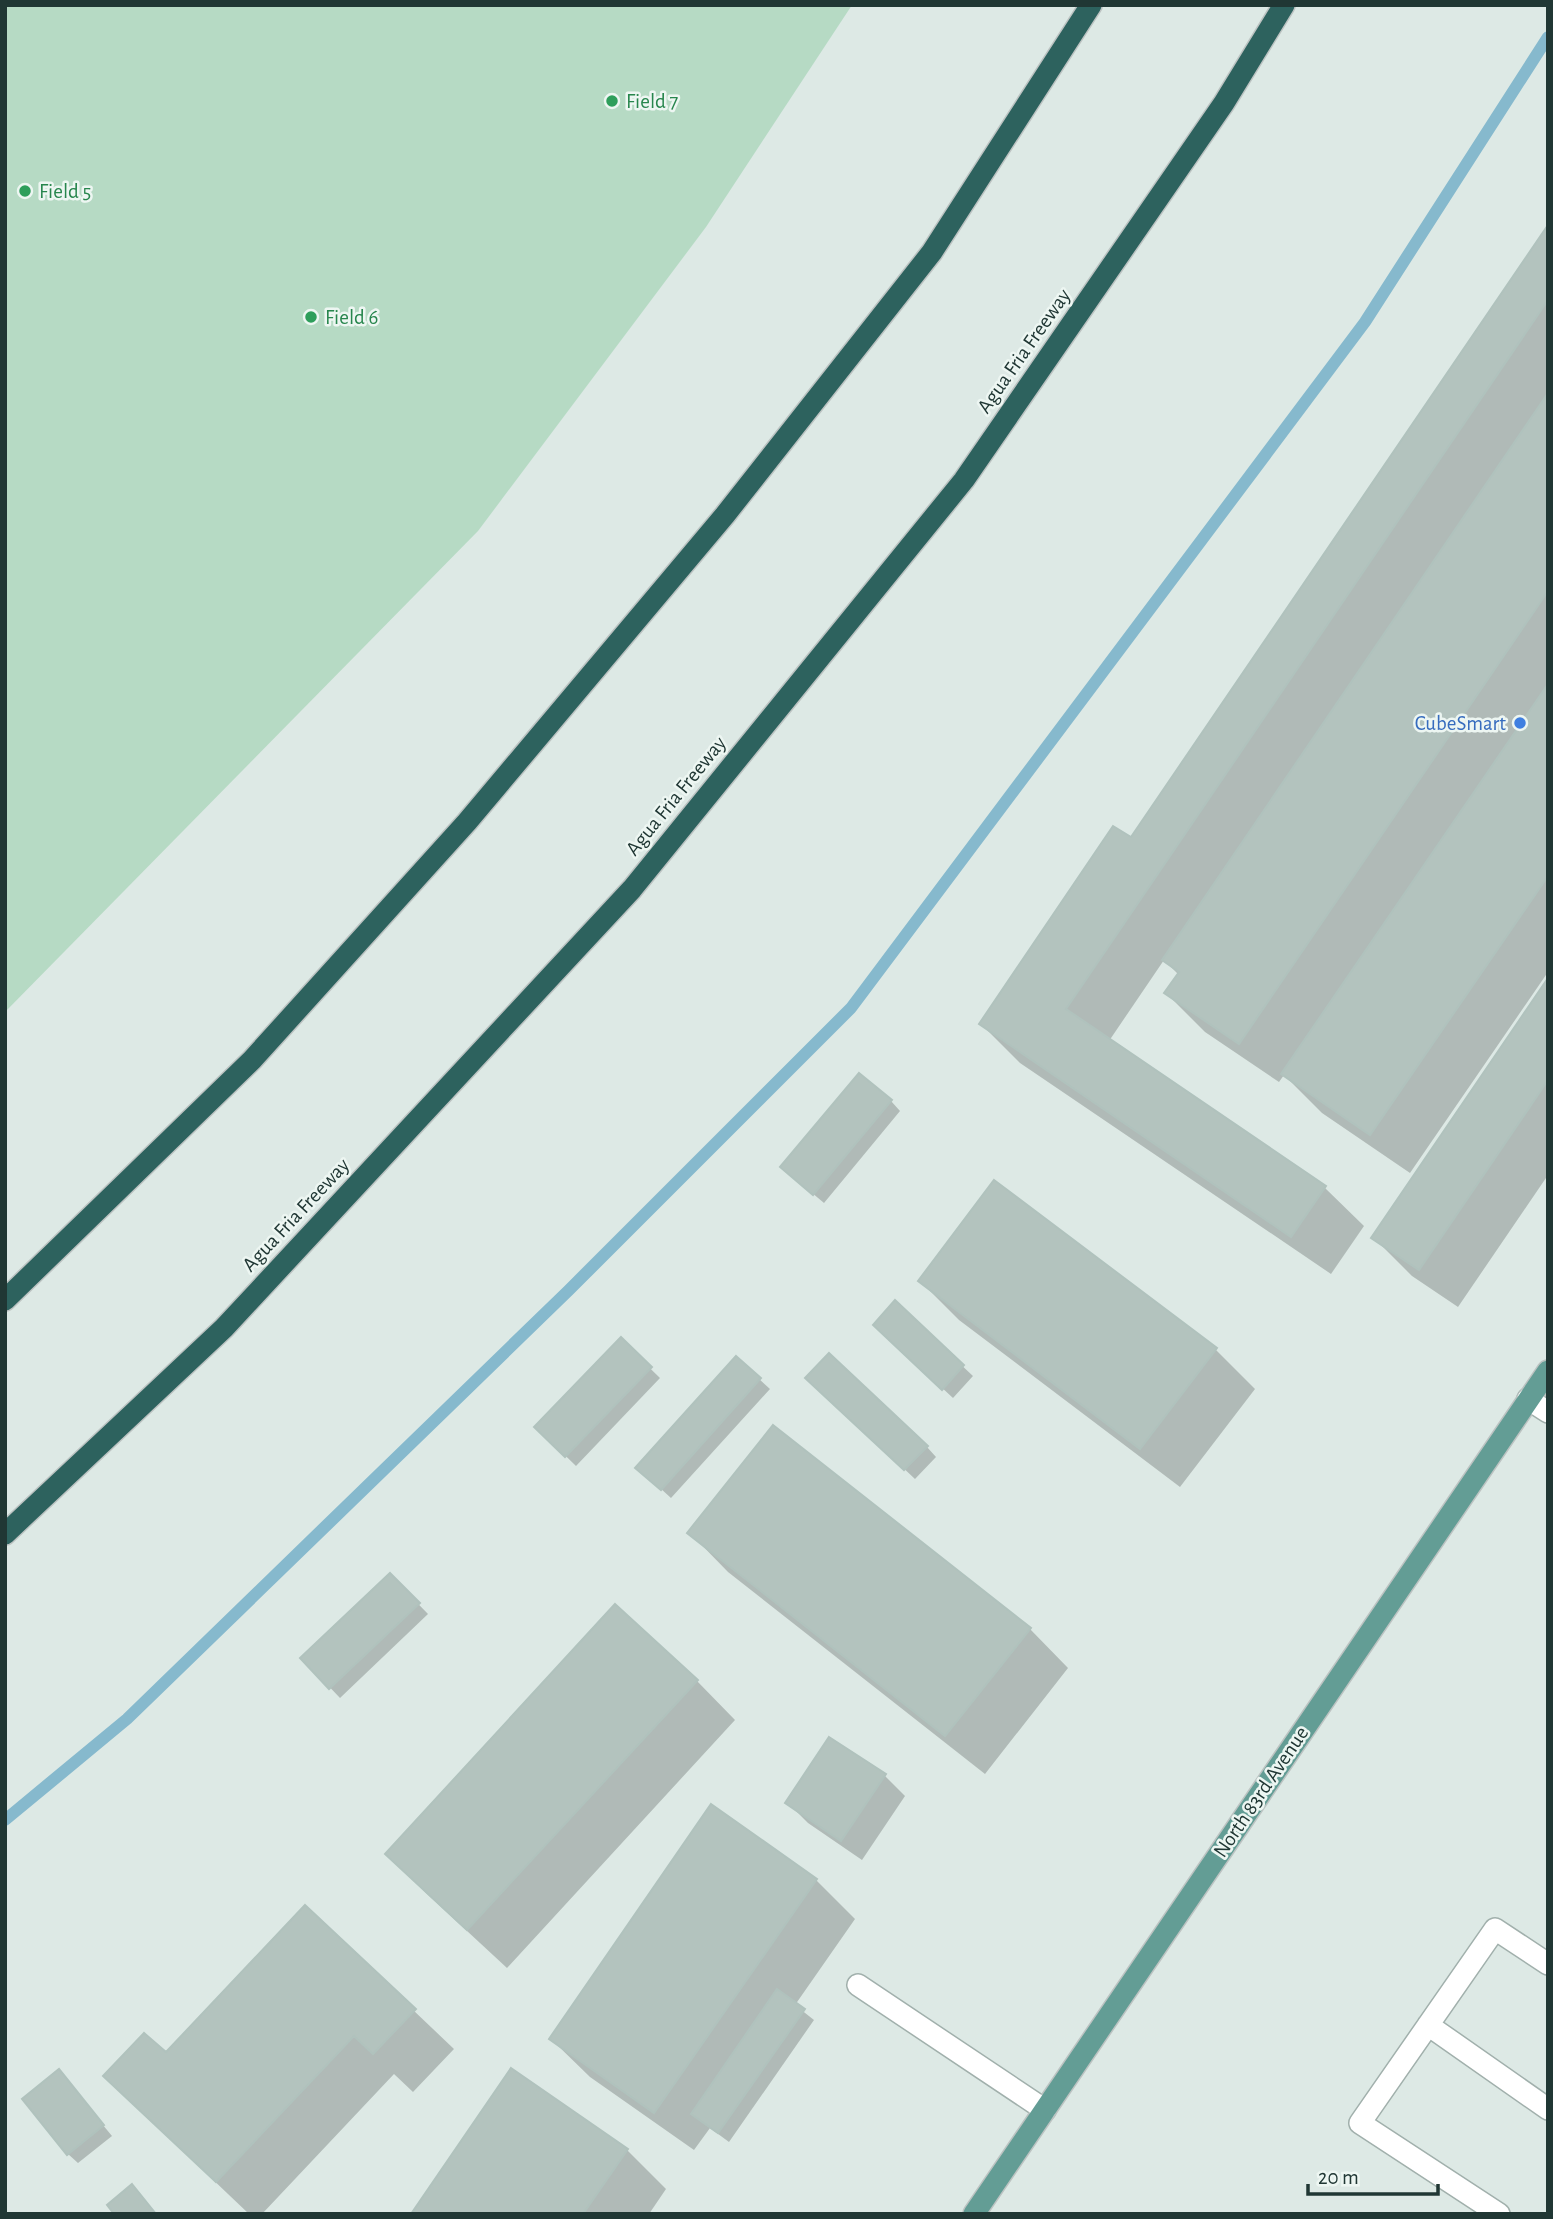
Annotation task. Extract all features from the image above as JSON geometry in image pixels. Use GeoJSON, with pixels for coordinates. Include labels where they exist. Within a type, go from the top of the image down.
{"type":"FeatureCollection","features":[{"type":"Feature","properties":{"kind":"highway"},"geometry":{"type":"LineString","coordinates":[[5,1300],[252,1060],[467,822],[725,515],[932,252],[1091,5]]}},
{"type":"Feature","properties":{"kind":"highway","name":"Agua Fria Freeway"},"geometry":{"type":"LineString","coordinates":[[5,1534],[224,1328],[632,889],[964,480],[1224,103],[1284,5]]}},
{"type":"Feature","properties":{"kind":"main road","name":"North 83rd Avenue"},"geometry":{"type":"LineString","coordinates":[[974,2214],[1548,1371]]}},
{"type":"Feature","properties":{"kind":"street"},"geometry":{"type":"LineString","coordinates":[[1528,1399],[1548,1412]]}},
{"type":"Feature","properties":{"kind":"street"},"geometry":{"type":"LineString","coordinates":[[1499,2214],[1360,2123],[1495,1929],[1548,1964]]}},
{"type":"Feature","properties":{"kind":"street"},"geometry":{"type":"LineString","coordinates":[[858,1985],[1045,2110]]}},
{"type":"Feature","properties":{"kind":"street"},"geometry":{"type":"LineString","coordinates":[[1428,2025],[1548,2109]]}},
{"type":"Feature","properties":{"kind":"green space"},"geometry":{"type":"Polygon","coordinates":[[[5,5],[852,5],[706,227],[478,531],[5,1012],[5,5]]]}},
{"type":"Feature","properties":{"kind":"building"},"geometry":{"type":"Polygon","coordinates":[[[1548,225],[1548,300],[1066,1009],[1326,1186],[1291,1237],[979,1024],[1113,826],[1131,837],[1548,225]]]}},
{"type":"Feature","properties":{"kind":"building"},"geometry":{"type":"Polygon","coordinates":[[[1548,393],[1548,591],[1239,1044],[1164,993],[1179,972],[1162,960],[1548,393]]]}},
{"type":"Feature","properties":{"kind":"building"},"geometry":{"type":"Polygon","coordinates":[[[1548,684],[1548,876],[1370,1135],[1281,1074],[1548,684]]]}},
{"type":"Feature","properties":{"kind":"building"},"geometry":{"type":"Polygon","coordinates":[[[1548,978],[1548,1080],[1419,1270],[1371,1238],[1548,978]]]}},
{"type":"Feature","properties":{"kind":"building"},"geometry":{"type":"Polygon","coordinates":[[[859,1073],[892,1100],[813,1195],[780,1167],[859,1073]]]}},
{"type":"Feature","properties":{"kind":"building"},"geometry":{"type":"Polygon","coordinates":[[[994,1180],[1217,1348],[1140,1449],[918,1281],[994,1180]]]}},
{"type":"Feature","properties":{"kind":"building"},"geometry":{"type":"Polygon","coordinates":[[[895,1300],[964,1365],[942,1390],[873,1325],[895,1300]]]}},
{"type":"Feature","properties":{"kind":"building"},"geometry":{"type":"Polygon","coordinates":[[[621,1337],[652,1367],[565,1457],[534,1427],[621,1337]]]}},
{"type":"Feature","properties":{"kind":"building"},"geometry":{"type":"Polygon","coordinates":[[[829,1353],[928,1446],[904,1470],[805,1378],[829,1353]]]}},
{"type":"Feature","properties":{"kind":"building"},"geometry":{"type":"Polygon","coordinates":[[[736,1356],[761,1378],[661,1490],[635,1468],[736,1356]]]}},
{"type":"Feature","properties":{"kind":"building"},"geometry":{"type":"Polygon","coordinates":[[[773,1425],[1031,1628],[945,1736],[687,1533],[773,1425]]]}},
{"type":"Feature","properties":{"kind":"building"},"geometry":{"type":"Polygon","coordinates":[[[390,1573],[420,1603],[329,1689],[300,1658],[390,1573]]]}},
{"type":"Feature","properties":{"kind":"building"},"geometry":{"type":"Polygon","coordinates":[[[615,1604],[698,1680],[467,1930],[385,1854],[615,1604]]]}},
{"type":"Feature","properties":{"kind":"building"},"geometry":{"type":"Polygon","coordinates":[[[829,1737],[886,1774],[841,1841],[785,1803],[829,1737]]]}},
{"type":"Feature","properties":{"kind":"building"},"geometry":{"type":"Polygon","coordinates":[[[711,1804],[817,1879],[654,2113],[549,2039],[711,1804]]]}},
{"type":"Feature","properties":{"kind":"building"},"geometry":{"type":"Polygon","coordinates":[[[305,1905],[416,2009],[373,2054],[354,2036],[216,2182],[103,2076],[144,2033],[166,2052],[305,1905]]]}},
{"type":"Feature","properties":{"kind":"building"},"geometry":{"type":"Polygon","coordinates":[[[777,1989],[805,2009],[718,2133],[691,2114],[777,1989]]]}},
{"type":"Feature","properties":{"kind":"building"},"geometry":{"type":"Polygon","coordinates":[[[511,2068],[628,2149],[583,2214],[411,2214],[511,2068]]]}},
{"type":"Feature","properties":{"kind":"building"},"geometry":{"type":"Polygon","coordinates":[[[59,2069],[104,2125],[67,2155],[22,2099],[59,2069]]]}},
{"type":"Feature","properties":{"kind":"building"},"geometry":{"type":"Polygon","coordinates":[[[132,2184],[156,2214],[114,2214],[107,2205],[132,2184]]]}},
{"type":"Feature","properties":{"kind":"waterway"},"geometry":{"type":"LineString","coordinates":[[5,1820],[127,1719],[568,1291],[851,1008],[1365,322],[1548,37]]}},
{"type":"Feature","properties":{"kind":"place","name":"Field 7"},"geometry":{"type":"Point","coordinates":[612,101]}},
{"type":"Feature","properties":{"kind":"place","name":"Field 5"},"geometry":{"type":"Point","coordinates":[25,191]}},
{"type":"Feature","properties":{"kind":"place","name":"Field 6"},"geometry":{"type":"Point","coordinates":[311,317]}},
{"type":"Feature","properties":{"kind":"place","name":"CubeSmart"},"geometry":{"type":"Point","coordinates":[1520,723]}}]}
